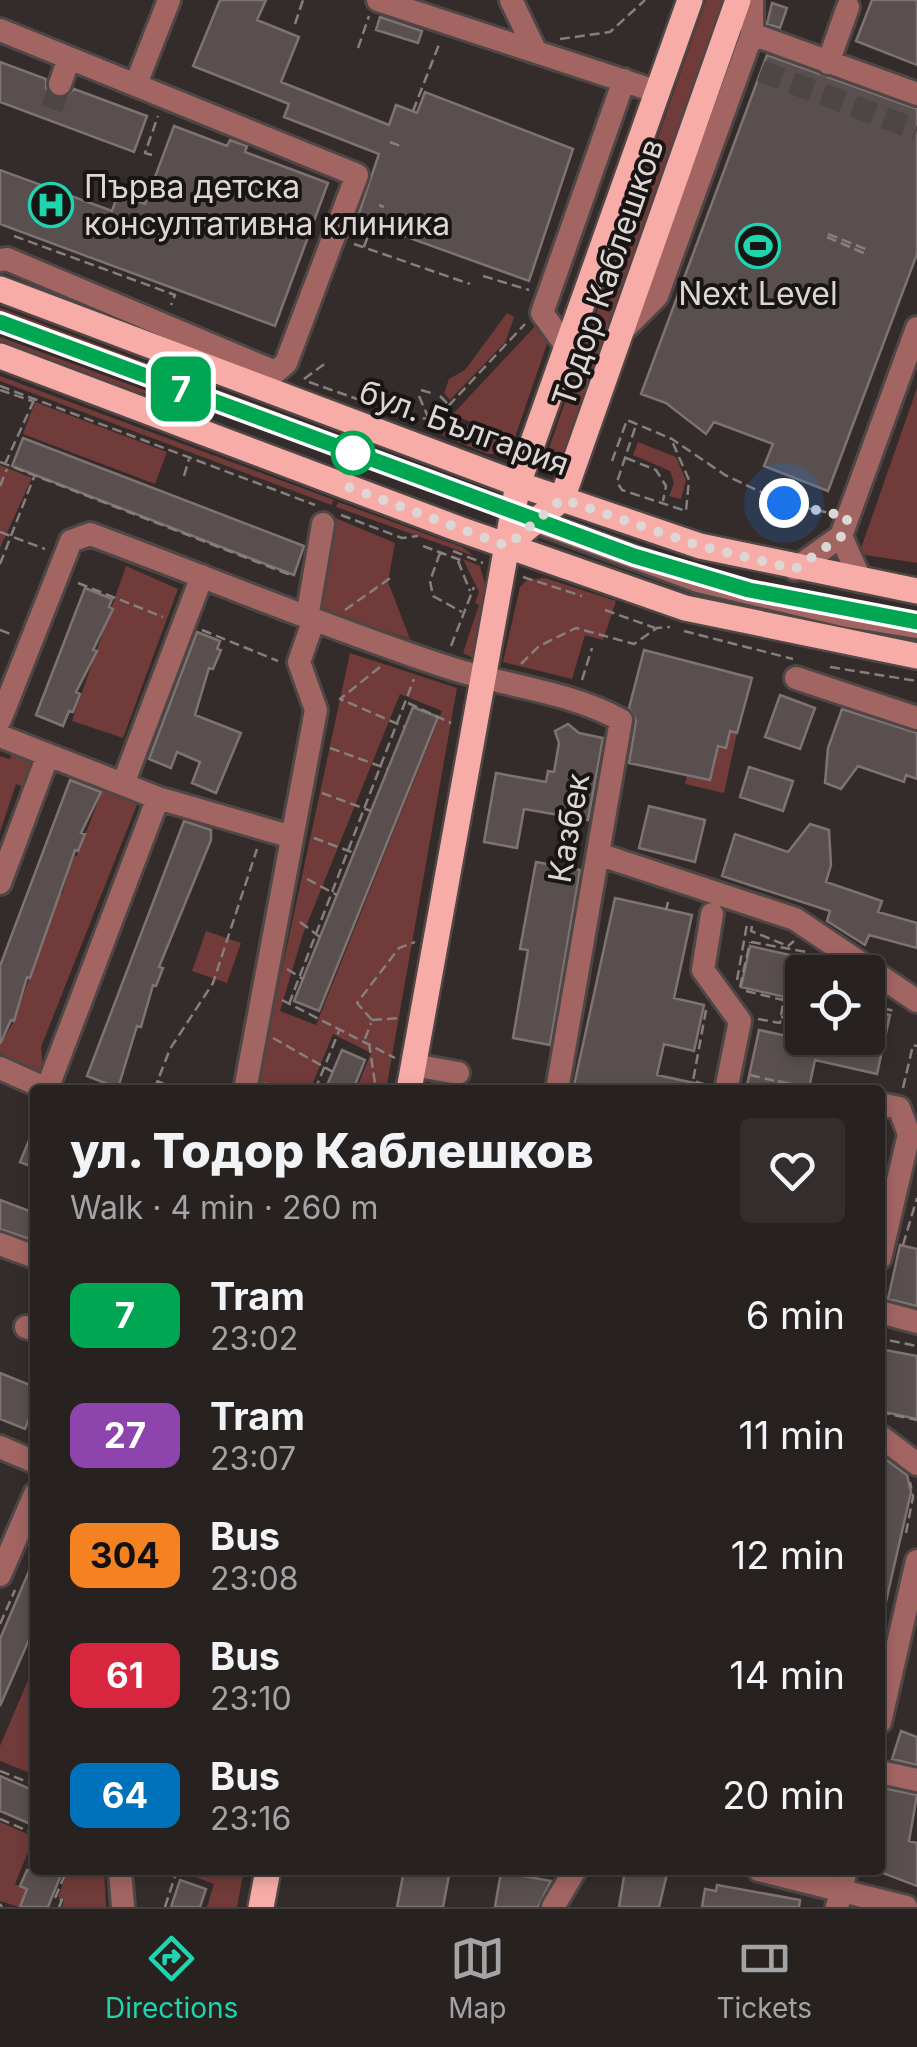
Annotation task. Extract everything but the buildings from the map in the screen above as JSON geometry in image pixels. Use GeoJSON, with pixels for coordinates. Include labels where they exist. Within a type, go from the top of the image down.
{"type":"FeatureCollection","features":[{"type":"Feature","properties":{"kind":"main road","name":"Тодор Каблешков"},"geometry":{"type":"LineString","coordinates":[[407,1072],[492,682],[507,546],[524,517],[518,484],[690,0]]}},
{"type":"Feature","properties":{"kind":"main road","name":"Тодор Каблешков"},"geometry":{"type":"LineString","coordinates":[[562,499],[738,0]]}},
{"type":"Feature","properties":{"kind":"main road","name":"бул. България"},"geometry":{"type":"LineString","coordinates":[[0,289],[518,484],[700,546],[795,569],[917,591]]}},
{"type":"Feature","properties":{"kind":"main road"},"geometry":{"type":"LineString","coordinates":[[0,356],[507,546],[685,608],[917,656]]}},
{"type":"Feature","properties":{"kind":"main road"},"geometry":{"type":"LineString","coordinates":[[524,517],[562,499]]}},
{"type":"Feature","properties":{"kind":"main road"},"geometry":{"type":"LineString","coordinates":[[262,1907],[267,1875]]}},
{"type":"Feature","properties":{"kind":"street"},"geometry":{"type":"LineString","coordinates":[[136,84],[170,0]]}},
{"type":"Feature","properties":{"kind":"street"},"geometry":{"type":"LineString","coordinates":[[511,0],[534,48]]}},
{"type":"Feature","properties":{"kind":"street"},"geometry":{"type":"LineString","coordinates":[[621,332],[657,296],[752,67],[752,0]]}},
{"type":"Feature","properties":{"kind":"street"},"geometry":{"type":"LineString","coordinates":[[828,63],[848,7]]}},
{"type":"Feature","properties":{"kind":"street"},"geometry":{"type":"LineString","coordinates":[[373,8],[433,12],[658,92]]}},
{"type":"Feature","properties":{"kind":"street"},"geometry":{"type":"LineString","coordinates":[[0,30],[357,174],[289,375]]}},
{"type":"Feature","properties":{"kind":"street"},"geometry":{"type":"LineString","coordinates":[[752,34],[917,94]]}},
{"type":"Feature","properties":{"kind":"street"},"geometry":{"type":"LineString","coordinates":[[60,84],[69,58]]}},
{"type":"Feature","properties":{"kind":"street"},"geometry":{"type":"LineString","coordinates":[[566,346],[542,313],[624,80]]}},
{"type":"Feature","properties":{"kind":"street"},"geometry":{"type":"LineString","coordinates":[[0,260],[7,259],[289,375],[312,406]]}},
{"type":"Feature","properties":{"kind":"street"},"geometry":{"type":"LineString","coordinates":[[795,569],[845,526],[917,328]]}},
{"type":"Feature","properties":{"kind":"street"},"geometry":{"type":"LineString","coordinates":[[251,383],[289,375]]}},
{"type":"Feature","properties":{"kind":"street"},"geometry":{"type":"LineString","coordinates":[[524,517],[698,581],[848,616],[917,627]]}},
{"type":"Feature","properties":{"kind":"street"},"geometry":{"type":"LineString","coordinates":[[254,1085],[262,992],[303,837],[316,710],[298,662],[310,620],[324,524]]}},
{"type":"Feature","properties":{"kind":"street"},"geometry":{"type":"LineString","coordinates":[[845,526],[861,580]]}},
{"type":"Feature","properties":{"kind":"street"},"geometry":{"type":"LineString","coordinates":[[0,720],[71,541],[90,534],[310,620],[492,682]]}},
{"type":"Feature","properties":{"kind":"street"},"geometry":{"type":"LineString","coordinates":[[122,784],[202,576]]}},
{"type":"Feature","properties":{"kind":"street"},"geometry":{"type":"LineString","coordinates":[[796,678],[917,718]]}},
{"type":"Feature","properties":{"kind":"street","name":"Казбек"},"geometry":{"type":"LineString","coordinates":[[492,682],[596,706],[621,720],[558,1085]]}},
{"type":"Feature","properties":{"kind":"street"},"geometry":{"type":"LineString","coordinates":[[0,736],[158,798],[303,837]]}},
{"type":"Feature","properties":{"kind":"street"},"geometry":{"type":"LineString","coordinates":[[0,883],[48,756]]}},
{"type":"Feature","properties":{"kind":"street"},"geometry":{"type":"LineString","coordinates":[[50,1085],[158,798]]}},
{"type":"Feature","properties":{"kind":"street"},"geometry":{"type":"LineString","coordinates":[[598,854],[795,918],[907,1006]]}},
{"type":"Feature","properties":{"kind":"street"},"geometry":{"type":"LineString","coordinates":[[712,914],[703,970],[740,1021],[717,1085]]}},
{"type":"Feature","properties":{"kind":"street"},"geometry":{"type":"LineString","coordinates":[[0,1068],[37,1085]]}},
{"type":"Feature","properties":{"kind":"street"},"geometry":{"type":"LineString","coordinates":[[407,1072],[458,1074]]}},
{"type":"Feature","properties":{"kind":"street"},"geometry":{"type":"LineString","coordinates":[[885,1105],[898,1108],[909,1130],[888,1187],[885,1214]]}},
{"type":"Feature","properties":{"kind":"street"},"geometry":{"type":"LineString","coordinates":[[0,1244],[30,1255]]}},
{"type":"Feature","properties":{"kind":"street"},"geometry":{"type":"LineString","coordinates":[[885,1319],[917,1322]]}},
{"type":"Feature","properties":{"kind":"street"},"geometry":{"type":"LineString","coordinates":[[885,1441],[913,1470]]}},
{"type":"Feature","properties":{"kind":"street"},"geometry":{"type":"LineString","coordinates":[[0,1447],[30,1460]]}},
{"type":"Feature","properties":{"kind":"street"},"geometry":{"type":"LineString","coordinates":[[0,1575],[30,1506]]}},
{"type":"Feature","properties":{"kind":"street"},"geometry":{"type":"LineString","coordinates":[[885,1700],[917,1561]]}},
{"type":"Feature","properties":{"kind":"street"},"geometry":{"type":"LineString","coordinates":[[885,1773],[917,1780]]}},
{"type":"Feature","properties":{"kind":"street"},"geometry":{"type":"LineString","coordinates":[[121,1875],[124,1907]]}},
{"type":"Feature","properties":{"kind":"street"},"geometry":{"type":"LineString","coordinates":[[553,1907],[572,1875]]}},
{"type":"Feature","properties":{"kind":"street"},"geometry":{"type":"LineString","coordinates":[[781,1875],[906,1907]]}},
{"type":"Feature","properties":{"kind":"path"},"geometry":{"type":"LineString","coordinates":[[295,24],[303,0]]}},
{"type":"Feature","properties":{"kind":"path"},"geometry":{"type":"LineString","coordinates":[[534,48],[555,39],[610,32],[646,0]]}},
{"type":"Feature","properties":{"kind":"path"},"geometry":{"type":"LineString","coordinates":[[358,48],[373,8]]}},
{"type":"Feature","properties":{"kind":"path"},"geometry":{"type":"LineString","coordinates":[[413,111],[433,12]]}},
{"type":"Feature","properties":{"kind":"path"},"geometry":{"type":"LineString","coordinates":[[152,155],[145,152],[165,96]]}},
{"type":"Feature","properties":{"kind":"path"},"geometry":{"type":"LineString","coordinates":[[390,142],[400,146]]}},
{"type":"Feature","properties":{"kind":"path"},"geometry":{"type":"LineString","coordinates":[[364,247],[372,224]]}},
{"type":"Feature","properties":{"kind":"path"},"geometry":{"type":"LineString","coordinates":[[828,235],[867,252]]}},
{"type":"Feature","properties":{"kind":"path"},"geometry":{"type":"LineString","coordinates":[[14,236],[175,295],[163,325]]}},
{"type":"Feature","properties":{"kind":"path"},"geometry":{"type":"LineString","coordinates":[[334,236],[470,284]]}},
{"type":"Feature","properties":{"kind":"path"},"geometry":{"type":"LineString","coordinates":[[483,276],[535,292]]}},
{"type":"Feature","properties":{"kind":"path"},"geometry":{"type":"LineString","coordinates":[[437,418],[528,320]]}},
{"type":"Feature","properties":{"kind":"path"},"geometry":{"type":"LineString","coordinates":[[289,375],[327,362]]}},
{"type":"Feature","properties":{"kind":"path"},"geometry":{"type":"LineString","coordinates":[[289,375],[414,418],[437,418],[484,434]]}},
{"type":"Feature","properties":{"kind":"path"},"geometry":{"type":"LineString","coordinates":[[0,388],[402,538],[419,536],[478,562]]}},
{"type":"Feature","properties":{"kind":"path"},"geometry":{"type":"LineString","coordinates":[[421,390],[431,394]]}},
{"type":"Feature","properties":{"kind":"path"},"geometry":{"type":"LineString","coordinates":[[419,396],[428,418]]}},
{"type":"Feature","properties":{"kind":"path"},"geometry":{"type":"LineString","coordinates":[[440,396],[449,405]]}},
{"type":"Feature","properties":{"kind":"path"},"geometry":{"type":"LineString","coordinates":[[0,486],[4,465],[34,400]]}},
{"type":"Feature","properties":{"kind":"path"},"geometry":{"type":"LineString","coordinates":[[612,461],[627,420],[672,439],[725,475],[845,526]]}},
{"type":"Feature","properties":{"kind":"path"},"geometry":{"type":"LineString","coordinates":[[636,425],[618,482],[622,490],[686,511],[689,480],[672,439]]}},
{"type":"Feature","properties":{"kind":"path"},"geometry":{"type":"LineString","coordinates":[[184,476],[190,457]]}},
{"type":"Feature","properties":{"kind":"path"},"geometry":{"type":"LineString","coordinates":[[625,458],[656,470],[666,486],[662,503]]}},
{"type":"Feature","properties":{"kind":"path"},"geometry":{"type":"LineString","coordinates":[[4,465],[313,584]]}},
{"type":"Feature","properties":{"kind":"path"},"geometry":{"type":"LineString","coordinates":[[0,564],[34,477]]}},
{"type":"Feature","properties":{"kind":"path"},"geometry":{"type":"LineString","coordinates":[[0,532],[61,566],[280,662]]}},
{"type":"Feature","properties":{"kind":"path"},"geometry":{"type":"LineString","coordinates":[[423,546],[460,561],[471,593]]}},
{"type":"Feature","properties":{"kind":"path"},"geometry":{"type":"LineString","coordinates":[[440,553],[430,581],[432,596],[440,604],[464,612]]}},
{"type":"Feature","properties":{"kind":"path"},"geometry":{"type":"LineString","coordinates":[[310,620],[339,614],[393,576]]}},
{"type":"Feature","properties":{"kind":"path"},"geometry":{"type":"LineString","coordinates":[[453,642],[474,587]]}},
{"type":"Feature","properties":{"kind":"path"},"geometry":{"type":"LineString","coordinates":[[605,610],[657,628],[671,627]]}},
{"type":"Feature","properties":{"kind":"path"},"geometry":{"type":"LineString","coordinates":[[492,682],[539,646],[576,628],[634,644],[657,628]]}},
{"type":"Feature","properties":{"kind":"path"},"geometry":{"type":"LineString","coordinates":[[573,635],[576,628]]}},
{"type":"Feature","properties":{"kind":"path"},"geometry":{"type":"LineString","coordinates":[[582,680],[592,648]]}},
{"type":"Feature","properties":{"kind":"path"},"geometry":{"type":"LineString","coordinates":[[389,660],[340,699],[405,727]]}},
{"type":"Feature","properties":{"kind":"path"},"geometry":{"type":"LineString","coordinates":[[289,1004],[412,684]]}},
{"type":"Feature","properties":{"kind":"path"},"geometry":{"type":"LineString","coordinates":[[405,702],[457,726]]}},
{"type":"Feature","properties":{"kind":"path"},"geometry":{"type":"LineString","coordinates":[[330,748],[388,769]]}},
{"type":"Feature","properties":{"kind":"path"},"geometry":{"type":"LineString","coordinates":[[322,793],[371,811]]}},
{"type":"Feature","properties":{"kind":"path"},"geometry":{"type":"LineString","coordinates":[[156,1085],[170,1049],[213,983],[264,828]]}},
{"type":"Feature","properties":{"kind":"path"},"geometry":{"type":"LineString","coordinates":[[303,837],[354,853]]}},
{"type":"Feature","properties":{"kind":"path"},"geometry":{"type":"LineString","coordinates":[[307,879],[334,894]]}},
{"type":"Feature","properties":{"kind":"path"},"geometry":{"type":"LineString","coordinates":[[666,910],[668,902]]}},
{"type":"Feature","properties":{"kind":"path"},"geometry":{"type":"LineString","coordinates":[[748,1017],[780,1023],[783,1000],[740,988],[748,919],[752,918],[751,931],[788,946],[796,939],[805,942],[818,955]]}},
{"type":"Feature","properties":{"kind":"path"},"geometry":{"type":"LineString","coordinates":[[300,922],[318,935]]}},
{"type":"Feature","properties":{"kind":"path"},"geometry":{"type":"LineString","coordinates":[[372,1020],[357,1002],[400,948],[419,940]]}},
{"type":"Feature","properties":{"kind":"path"},"geometry":{"type":"LineString","coordinates":[[747,941],[813,955]]}},
{"type":"Feature","properties":{"kind":"path"},"geometry":{"type":"LineString","coordinates":[[736,986],[747,941]]}},
{"type":"Feature","properties":{"kind":"path"},"geometry":{"type":"LineString","coordinates":[[287,968],[301,978]]}},
{"type":"Feature","properties":{"kind":"path"},"geometry":{"type":"LineString","coordinates":[[262,992],[367,1042],[407,1072]]}},
{"type":"Feature","properties":{"kind":"path"},"geometry":{"type":"LineString","coordinates":[[706,1085],[692,1082],[708,999]]}},
{"type":"Feature","properties":{"kind":"path"},"geometry":{"type":"LineString","coordinates":[[781,1017],[785,1018]]}},
{"type":"Feature","properties":{"kind":"path"},"geometry":{"type":"LineString","coordinates":[[372,1020],[406,1018]]}},
{"type":"Feature","properties":{"kind":"path"},"geometry":{"type":"LineString","coordinates":[[372,1020],[367,1042],[375,1085]]}},
{"type":"Feature","properties":{"kind":"path"},"geometry":{"type":"LineString","coordinates":[[317,1085],[340,1029]]}},
{"type":"Feature","properties":{"kind":"path"},"geometry":{"type":"LineString","coordinates":[[273,1038],[333,1072]]}},
{"type":"Feature","properties":{"kind":"path"},"geometry":{"type":"LineString","coordinates":[[904,1083],[912,1045],[917,1046]]}},
{"type":"Feature","properties":{"kind":"path"},"geometry":{"type":"LineString","coordinates":[[766,1079],[781,1085]]}},
{"type":"Feature","properties":{"kind":"path"},"geometry":{"type":"LineString","coordinates":[[157,1082],[165,1085]]}},
{"type":"Feature","properties":{"kind":"path"},"geometry":{"type":"LineString","coordinates":[[885,1340],[917,1346]]}},
{"type":"Feature","properties":{"kind":"path"},"geometry":{"type":"LineString","coordinates":[[885,1413],[917,1420]]}},
{"type":"Feature","properties":{"kind":"path"},"geometry":{"type":"LineString","coordinates":[[906,1532],[913,1497],[913,1470]]}},
{"type":"Feature","properties":{"kind":"path"},"geometry":{"type":"LineString","coordinates":[[0,1591],[17,1598]]}},
{"type":"Feature","properties":{"kind":"path"},"geometry":{"type":"LineString","coordinates":[[0,1771],[29,1783]]}},
{"type":"Feature","properties":{"kind":"path"},"geometry":{"type":"LineString","coordinates":[[0,1818],[30,1832]]}},
{"type":"Feature","properties":{"kind":"path"},"geometry":{"type":"LineString","coordinates":[[59,1907],[62,1900],[55,1898],[63,1875]]}},
{"type":"Feature","properties":{"kind":"path"},"geometry":{"type":"LineString","coordinates":[[165,1907],[175,1875]]}},
{"type":"Feature","properties":{"kind":"shaded area"},"geometry":{"type":"Polygon","coordinates":[[[706,0],[724,0],[560,471],[549,476],[543,465],[706,0]]]}},
{"type":"Feature","properties":{"kind":"shaded area"},"geometry":{"type":"Polygon","coordinates":[[[0,308],[355,441],[351,450],[0,317],[0,308]]]}},
{"type":"Feature","properties":{"kind":"shaded area"},"geometry":{"type":"Polygon","coordinates":[[[507,313],[514,317],[506,341],[450,400],[444,393],[449,379],[465,370],[507,313]]]}},
{"type":"Feature","properties":{"kind":"shaded area"},"geometry":{"type":"Polygon","coordinates":[[[540,321],[549,338],[512,446],[506,453],[488,454],[443,436],[445,427],[482,441],[487,428],[452,415],[540,321]]]}},
{"type":"Feature","properties":{"kind":"shaded area"},"geometry":{"type":"Polygon","coordinates":[[[0,337],[174,401],[109,385],[0,344],[0,337]]]}},
{"type":"Feature","properties":{"kind":"shaded area"},"geometry":{"type":"Polygon","coordinates":[[[0,376],[334,500],[331,505],[0,381],[0,376]]]}},
{"type":"Feature","properties":{"kind":"shaded area"},"geometry":{"type":"Polygon","coordinates":[[[917,388],[917,563],[859,554],[917,388]]]}},
{"type":"Feature","properties":{"kind":"shaded area"},"geometry":{"type":"Polygon","coordinates":[[[35,402],[167,452],[155,484],[23,434],[35,402]]]}},
{"type":"Feature","properties":{"kind":"shaded area"},"geometry":{"type":"Polygon","coordinates":[[[638,442],[676,457],[686,480],[681,499],[669,496],[674,483],[670,471],[633,455],[638,442]]]}},
{"type":"Feature","properties":{"kind":"shaded area"},"geometry":{"type":"Polygon","coordinates":[[[0,465],[32,478],[0,548],[0,465]]]}},
{"type":"Feature","properties":{"kind":"shaded area"},"geometry":{"type":"Polygon","coordinates":[[[338,502],[462,547],[474,556],[336,507],[338,502]]]}},
{"type":"Feature","properties":{"kind":"shaded area"},"geometry":{"type":"Polygon","coordinates":[[[333,517],[395,543],[388,582],[410,639],[318,609],[333,517]]]}},
{"type":"Feature","properties":{"kind":"shaded area"},"geometry":{"type":"Polygon","coordinates":[[[463,559],[480,566],[486,588],[473,658],[463,653],[479,605],[475,603],[479,592],[463,559]]]}},
{"type":"Feature","properties":{"kind":"shaded area"},"geometry":{"type":"Polygon","coordinates":[[[126,566],[178,589],[123,738],[72,721],[126,566]]]}},
{"type":"Feature","properties":{"kind":"shaded area"},"geometry":{"type":"Polygon","coordinates":[[[545,578],[616,601],[603,640],[585,635],[572,679],[503,662],[520,587],[527,580],[545,578]]]}},
{"type":"Feature","properties":{"kind":"shaded area"},"geometry":{"type":"Polygon","coordinates":[[[350,653],[457,688],[387,1085],[358,1085],[371,1053],[333,1034],[312,1085],[257,1085],[350,653]],[[400,694],[303,934],[280,1011],[316,1025],[442,711],[400,694]]]}},
{"type":"Feature","properties":{"kind":"shaded area"},"geometry":{"type":"Polygon","coordinates":[[[657,715],[737,733],[724,793],[685,784],[687,775],[710,780],[718,746],[726,748],[657,715]]]}},
{"type":"Feature","properties":{"kind":"shaded area"},"geometry":{"type":"Polygon","coordinates":[[[15,744],[45,756],[32,791],[16,784],[0,832],[0,756],[10,759],[15,744]]]}},
{"type":"Feature","properties":{"kind":"shaded area"},"geometry":{"type":"Polygon","coordinates":[[[101,781],[142,792],[41,1047],[43,1069],[34,1074],[0,1053],[0,1037],[4,1038],[14,1021],[73,855],[77,856],[102,791],[101,781]]]}},
{"type":"Feature","properties":{"kind":"shaded area"},"geometry":{"type":"Polygon","coordinates":[[[206,931],[241,943],[227,983],[192,971],[206,931]]]}},
{"type":"Feature","properties":{"kind":"shaded area"},"geometry":{"type":"Polygon","coordinates":[[[30,1676],[30,1773],[0,1761],[0,1746],[30,1676]]]}},
{"type":"Feature","properties":{"kind":"shaded area"},"geometry":{"type":"Polygon","coordinates":[[[0,1822],[30,1835],[30,1847],[15,1884],[26,1890],[19,1907],[0,1901],[0,1822]]]}},
{"type":"Feature","properties":{"kind":"shaded area"},"geometry":{"type":"Polygon","coordinates":[[[66,1875],[104,1875],[106,1907],[62,1907],[64,1900],[58,1897],[66,1875]]]}},
{"type":"Feature","properties":{"kind":"shaded area"},"geometry":{"type":"Polygon","coordinates":[[[190,1875],[243,1875],[237,1907],[207,1907],[214,1884],[190,1875]]]}},
{"type":"Feature","properties":{"kind":"tunnel"},"geometry":{"type":"LineString","coordinates":[[761,71],[917,130]]}},
{"type":"Feature","properties":{"kind":"tunnel"},"geometry":{"type":"LineString","coordinates":[[52,109],[60,84]]}},
{"type":"Feature","properties":{"kind":"tram line"},"geometry":{"type":"LineString","coordinates":[[0,322],[634,556],[749,590],[917,622]]}},
{"type":"Feature","properties":{"kind":"tram line","name":"7"},"geometry":{"type":"LineString","coordinates":[[0,322],[371,460],[563,526],[634,556],[749,590],[917,622]]}},
{"type":"Feature","properties":{"kind":"place","name":"Първа детска консултативна клиника"},"geometry":{"type":"Point","coordinates":[51,205]}},
{"type":"Feature","properties":{"kind":"place","name":"Next Level"},"geometry":{"type":"Point","coordinates":[758,246]}},
{"type":"Feature","properties":{"kind":"route"},"geometry":{"type":"LineString","coordinates":[[353,453],[348,487],[507,546],[562,499],[700,546],[795,569],[842,536],[848,517],[784,503]]}}]}
